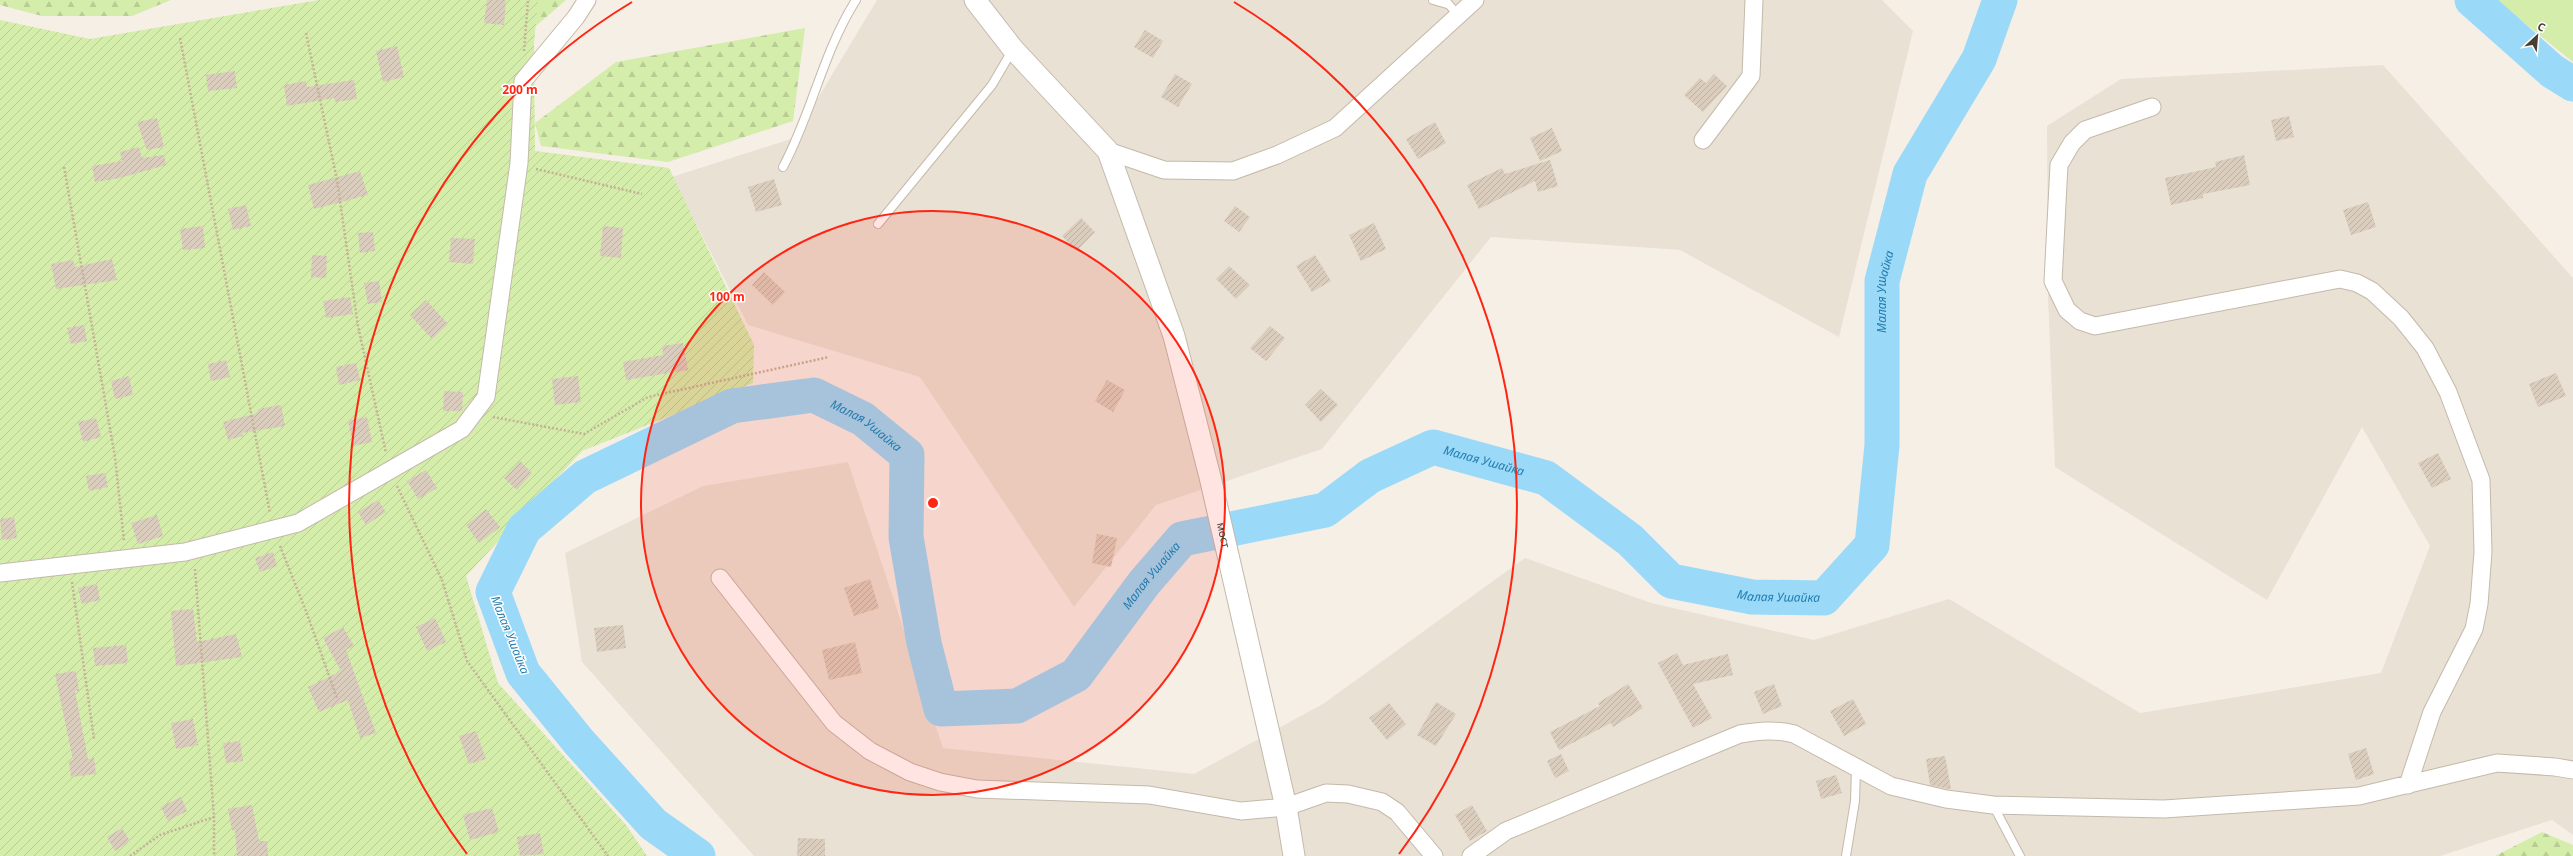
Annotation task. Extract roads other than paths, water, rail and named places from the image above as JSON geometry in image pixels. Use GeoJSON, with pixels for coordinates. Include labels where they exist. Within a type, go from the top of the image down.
{"type":"FeatureCollection","features":[{"type":"Feature","properties":{"kind":"street"},"geometry":{"type":"LineString","coordinates":[[0,573],[194,550],[298,523],[462,429],[486,397],[519,163],[523,81],[576,17],[587,0]]}},
{"type":"Feature","properties":{"kind":"street"},"geometry":{"type":"LineString","coordinates":[[975,0],[1013,49],[1108,151],[1164,170],[1233,171],[1277,155],[1335,128],[1450,6],[1475,0]]}},
{"type":"Feature","properties":{"kind":"street"},"geometry":{"type":"LineString","coordinates":[[1703,140],[1751,76],[1754,0]]}},
{"type":"Feature","properties":{"kind":"street"},"geometry":{"type":"LineString","coordinates":[[2152,107],[2085,130],[2072,143],[2059,164],[2053,281],[2067,310],[2080,321],[2095,326],[2340,279],[2357,283],[2372,291],[2401,318],[2425,348],[2448,392],[2481,480],[2483,552],[2479,604],[2474,629],[2432,712],[2408,785]]}},
{"type":"Feature","properties":{"kind":"street","name":"мост"},"geometry":{"type":"LineString","coordinates":[[1108,151],[1174,336],[1210,477],[1286,807],[1294,856]]}},
{"type":"Feature","properties":{"kind":"street"},"geometry":{"type":"LineString","coordinates":[[720,578],[834,723],[870,751],[910,772],[940,782],[977,789],[1149,796],[1241,811],[1286,807],[1326,793],[1367,797],[1382,802],[1397,812],[1434,856]]}},
{"type":"Feature","properties":{"kind":"street"},"geometry":{"type":"LineString","coordinates":[[1470,856],[1506,831],[1740,734],[1781,730],[1794,734],[1856,769],[1891,786],[1946,798],[1993,805],[2164,809],[2359,796],[2497,763],[2555,767],[2573,770]]}},
{"type":"Feature","properties":{"kind":"lane"},"geometry":{"type":"LineString","coordinates":[[783,167],[796,143],[832,44],[856,0]]}},
{"type":"Feature","properties":{"kind":"lane"},"geometry":{"type":"LineString","coordinates":[[1433,0],[1450,6]]}},
{"type":"Feature","properties":{"kind":"lane"},"geometry":{"type":"LineString","coordinates":[[878,224],[992,85],[1013,49]]}},
{"type":"Feature","properties":{"kind":"lane"},"geometry":{"type":"LineString","coordinates":[[1846,856],[1855,801],[1856,769]]}},
{"type":"Feature","properties":{"kind":"lane"},"geometry":{"type":"LineString","coordinates":[[1993,805],[2020,856]]}},
{"type":"Feature","properties":{"kind":"waterway","name":"Малая Ушайка"},"geometry":{"type":"LineString","coordinates":[[698,856],[653,824],[579,742],[523,673],[493,592],[524,529],[585,477],[732,406],[814,395],[863,419],[907,455],[906,537],[924,643],[941,709],[1017,706],[1076,675],[1144,583],[1182,539],[1325,510],[1370,476],[1433,447],[1546,478],[1630,540],[1671,581],[1752,597],[1824,598],[1872,545],[1882,445],[1882,281],[1910,174],[1979,59],[2000,0]]}},
{"type":"Feature","properties":{"kind":"waterway","name":"Малая Ушайка"},"geometry":{"type":"LineString","coordinates":[[2472,0],[2552,71],[2573,84]]}}]}
